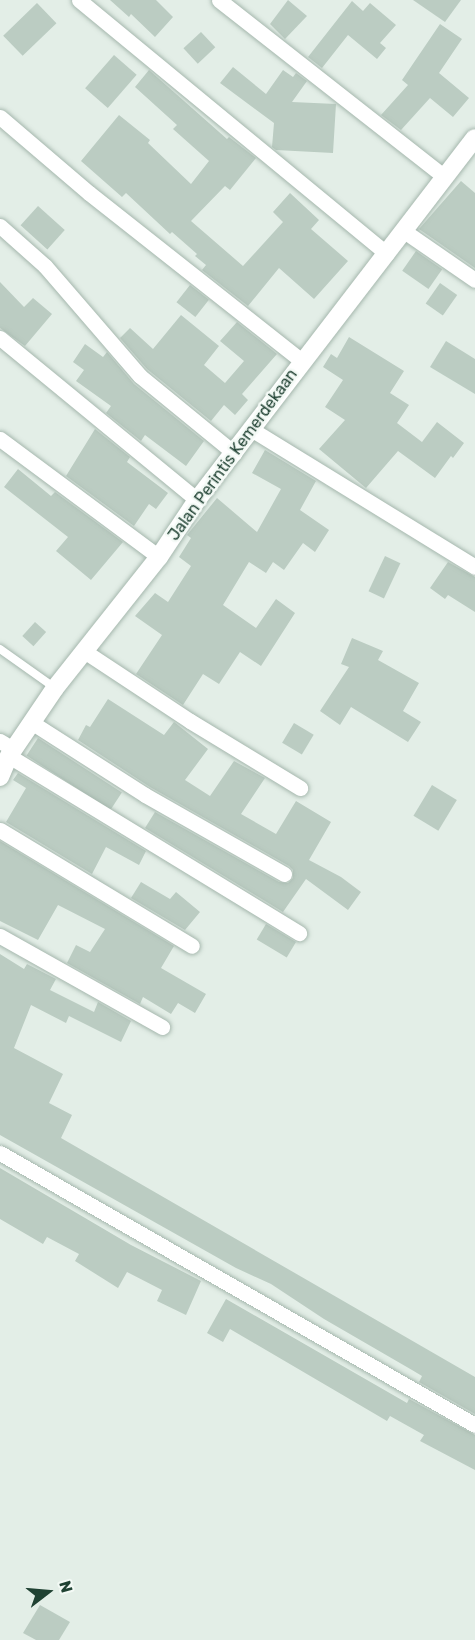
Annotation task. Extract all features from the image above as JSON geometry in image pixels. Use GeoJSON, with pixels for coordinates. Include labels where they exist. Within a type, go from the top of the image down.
{"type":"FeatureCollection","features":[{"type":"Feature","properties":{"kind":"street"},"geometry":{"type":"LineString","coordinates":[[80,0],[387,254]]}},
{"type":"Feature","properties":{"kind":"street"},"geometry":{"type":"LineString","coordinates":[[219,0],[446,177]]}},
{"type":"Feature","properties":{"kind":"street"},"geometry":{"type":"LineString","coordinates":[[0,117],[89,193],[302,361]]}},
{"type":"Feature","properties":{"kind":"street","name":"Jalan Perintis Kemerdekaan"},"geometry":{"type":"LineString","coordinates":[[0,777],[7,749],[31,722],[55,688],[159,557],[197,500],[475,138]]}},
{"type":"Feature","properties":{"kind":"street"},"geometry":{"type":"LineString","coordinates":[[0,226],[45,267],[140,376],[234,453]]}},
{"type":"Feature","properties":{"kind":"street"},"geometry":{"type":"LineString","coordinates":[[404,231],[475,280]]}},
{"type":"Feature","properties":{"kind":"street"},"geometry":{"type":"LineString","coordinates":[[0,338],[197,500]]}},
{"type":"Feature","properties":{"kind":"street"},"geometry":{"type":"LineString","coordinates":[[251,429],[475,567]]}},
{"type":"Feature","properties":{"kind":"street"},"geometry":{"type":"LineString","coordinates":[[0,439],[159,557]]}},
{"type":"Feature","properties":{"kind":"street"},"geometry":{"type":"LineString","coordinates":[[84,651],[190,721],[300,788]]}},
{"type":"Feature","properties":{"kind":"street"},"geometry":{"type":"LineString","coordinates":[[31,722],[145,795],[284,874]]}},
{"type":"Feature","properties":{"kind":"street"},"geometry":{"type":"LineString","coordinates":[[7,749],[299,933]]}},
{"type":"Feature","properties":{"kind":"street"},"geometry":{"type":"LineString","coordinates":[[0,830],[192,946]]}},
{"type":"Feature","properties":{"kind":"street"},"geometry":{"type":"LineString","coordinates":[[0,936],[162,1027]]}},
{"type":"Feature","properties":{"kind":"street"},"geometry":{"type":"LineString","coordinates":[[0,1153],[475,1425]]}},
{"type":"Feature","properties":{"kind":"lane"},"geometry":{"type":"LineString","coordinates":[[0,649],[55,688]]}},
{"type":"Feature","properties":{"kind":"building"},"geometry":{"type":"Polygon","coordinates":[[[110,0],[156,0],[173,17],[155,37],[131,14],[129,17],[110,0]]]}},
{"type":"Feature","properties":{"kind":"building"},"geometry":{"type":"Polygon","coordinates":[[[288,0],[307,16],[285,39],[270,24],[288,0]]]}},
{"type":"Feature","properties":{"kind":"building"},"geometry":{"type":"Polygon","coordinates":[[[413,0],[461,0],[445,22],[413,0]]]}},
{"type":"Feature","properties":{"kind":"building"},"geometry":{"type":"Polygon","coordinates":[[[352,1],[363,11],[370,3],[396,25],[380,43],[386,48],[377,59],[348,35],[322,68],[308,57],[352,1]]]}},
{"type":"Feature","properties":{"kind":"building"},"geometry":{"type":"Polygon","coordinates":[[[37,3],[56,23],[23,56],[3,36],[37,3]]]}},
{"type":"Feature","properties":{"kind":"building"},"geometry":{"type":"Polygon","coordinates":[[[440,24],[462,39],[439,73],[469,98],[453,117],[430,98],[401,130],[381,115],[408,85],[402,80],[440,24]]]}},
{"type":"Feature","properties":{"kind":"building"},"geometry":{"type":"Polygon","coordinates":[[[201,32],[215,47],[198,64],[183,48],[201,32]]]}},
{"type":"Feature","properties":{"kind":"building"},"geometry":{"type":"Polygon","coordinates":[[[114,55],[137,75],[108,108],[85,88],[114,55]]]}},
{"type":"Feature","properties":{"kind":"building"},"geometry":{"type":"Polygon","coordinates":[[[233,67],[266,94],[283,70],[293,77],[296,73],[307,81],[292,102],[336,104],[333,153],[276,150],[272,147],[274,123],[220,83],[233,67]]]}},
{"type":"Feature","properties":{"kind":"building"},"geometry":{"type":"Polygon","coordinates":[[[149,70],[227,139],[229,137],[256,158],[230,190],[225,186],[191,221],[243,266],[283,222],[273,212],[290,193],[319,220],[311,229],[348,261],[314,299],[279,268],[248,306],[202,270],[206,265],[172,232],[170,234],[126,193],[122,197],[81,161],[119,115],[150,140],[148,143],[191,184],[209,161],[173,129],[177,125],[135,87],[149,70]]]}},
{"type":"Feature","properties":{"kind":"building"},"geometry":{"type":"Polygon","coordinates":[[[461,181],[475,193],[475,268],[419,229],[461,181]]]}},
{"type":"Feature","properties":{"kind":"building"},"geometry":{"type":"Polygon","coordinates":[[[38,206],[65,230],[47,249],[21,225],[38,206]]]}},
{"type":"Feature","properties":{"kind":"building"},"geometry":{"type":"Polygon","coordinates":[[[416,251],[442,269],[428,289],[402,271],[416,251]]]}},
{"type":"Feature","properties":{"kind":"building"},"geometry":{"type":"Polygon","coordinates":[[[0,282],[24,307],[33,298],[52,314],[25,346],[0,328],[0,282]]]}},
{"type":"Feature","properties":{"kind":"building"},"geometry":{"type":"Polygon","coordinates":[[[440,283],[457,295],[443,316],[426,303],[440,283]]]}},
{"type":"Feature","properties":{"kind":"building"},"geometry":{"type":"Polygon","coordinates":[[[190,285],[209,300],[195,317],[176,302],[190,285]]]}},
{"type":"Feature","properties":{"kind":"building"},"geometry":{"type":"Polygon","coordinates":[[[181,315],[219,346],[204,365],[225,383],[244,361],[220,341],[237,322],[277,354],[242,394],[248,400],[235,415],[224,405],[211,421],[147,369],[120,338],[130,328],[153,349],[181,315]]]}},
{"type":"Feature","properties":{"kind":"building"},"geometry":{"type":"Polygon","coordinates":[[[349,337],[404,371],[390,393],[409,405],[397,423],[422,442],[437,422],[464,443],[435,478],[398,451],[366,488],[319,449],[345,420],[325,407],[343,380],[323,367],[331,354],[337,358],[349,337]]]}},
{"type":"Feature","properties":{"kind":"building"},"geometry":{"type":"Polygon","coordinates":[[[446,341],[475,359],[475,394],[430,367],[446,341]]]}},
{"type":"Feature","properties":{"kind":"building"},"geometry":{"type":"Polygon","coordinates":[[[85,344],[103,357],[107,352],[134,384],[204,441],[186,466],[145,435],[141,441],[106,413],[111,406],[76,381],[84,370],[73,362],[85,344]]]}},
{"type":"Feature","properties":{"kind":"building"},"geometry":{"type":"Polygon","coordinates":[[[95,429],[130,457],[127,462],[168,493],[156,509],[149,504],[134,526],[66,476],[95,429]]]}},
{"type":"Feature","properties":{"kind":"building"},"geometry":{"type":"Polygon","coordinates":[[[265,450],[316,481],[300,510],[329,530],[315,552],[303,543],[284,570],[273,562],[266,573],[249,562],[223,605],[256,628],[276,599],[295,613],[261,666],[240,652],[219,684],[203,674],[183,705],[136,674],[162,635],[135,616],[155,593],[168,602],[191,566],[179,557],[191,538],[187,535],[217,498],[257,532],[281,489],[252,473],[265,450]]]}},
{"type":"Feature","properties":{"kind":"building"},"geometry":{"type":"Polygon","coordinates":[[[18,469],[51,496],[55,492],[123,542],[91,580],[56,551],[68,537],[4,487],[18,469]]]}},
{"type":"Feature","properties":{"kind":"building"},"geometry":{"type":"Polygon","coordinates":[[[385,556],[400,563],[384,599],[369,591],[385,556]]]}},
{"type":"Feature","properties":{"kind":"building"},"geometry":{"type":"Polygon","coordinates":[[[448,562],[475,577],[475,612],[448,595],[445,599],[430,588],[448,562]]]}},
{"type":"Feature","properties":{"kind":"building"},"geometry":{"type":"Polygon","coordinates":[[[35,622],[46,632],[33,646],[22,636],[35,622]]]}},
{"type":"Feature","properties":{"kind":"building"},"geometry":{"type":"Polygon","coordinates":[[[352,638],[383,651],[378,660],[419,683],[403,711],[421,722],[408,742],[351,707],[340,725],[320,711],[349,667],[341,664],[352,638]]]}},
{"type":"Feature","properties":{"kind":"building"},"geometry":{"type":"Polygon","coordinates":[[[108,699],[164,735],[174,722],[208,749],[185,780],[210,796],[234,761],[265,778],[241,814],[276,834],[296,801],[331,822],[309,860],[341,877],[361,892],[348,910],[306,879],[283,912],[145,828],[155,812],[279,882],[288,883],[293,878],[293,870],[289,866],[150,787],[78,740],[86,725],[90,727],[108,699]]]}},
{"type":"Feature","properties":{"kind":"building"},"geometry":{"type":"Polygon","coordinates":[[[294,723],[314,735],[302,755],[282,743],[294,723]]]}},
{"type":"Feature","properties":{"kind":"building"},"geometry":{"type":"Polygon","coordinates":[[[38,738],[122,792],[110,810],[27,756],[38,738]]]}},
{"type":"Feature","properties":{"kind":"building"},"geometry":{"type":"Polygon","coordinates":[[[18,773],[146,851],[139,865],[106,847],[92,874],[6,822],[26,788],[13,780],[18,773]]]}},
{"type":"Feature","properties":{"kind":"building"},"geometry":{"type":"Polygon","coordinates":[[[432,785],[457,800],[438,831],[413,816],[432,785]]]}},
{"type":"Feature","properties":{"kind":"building"},"geometry":{"type":"Polygon","coordinates":[[[0,841],[174,946],[161,968],[206,994],[195,1013],[178,1003],[171,1014],[143,997],[140,1004],[67,963],[76,945],[90,952],[105,929],[58,905],[38,940],[0,921],[0,841]]]}},
{"type":"Feature","properties":{"kind":"building"},"geometry":{"type":"Polygon","coordinates":[[[141,882],[170,899],[176,892],[200,912],[185,930],[131,898],[141,882]]]}},
{"type":"Feature","properties":{"kind":"building"},"geometry":{"type":"Polygon","coordinates":[[[266,924],[296,942],[287,957],[257,939],[266,924]]]}},
{"type":"Feature","properties":{"kind":"building"},"geometry":{"type":"Polygon","coordinates":[[[0,954],[24,969],[27,964],[56,979],[50,990],[94,1012],[98,1002],[131,1021],[121,1042],[69,1016],[66,1023],[31,1005],[14,1048],[63,1074],[49,1103],[72,1115],[61,1138],[475,1377],[475,1414],[419,1382],[422,1376],[324,1319],[271,1284],[236,1268],[0,1135],[0,954]]]}},
{"type":"Feature","properties":{"kind":"building"},"geometry":{"type":"Polygon","coordinates":[[[0,1168],[131,1245],[201,1281],[186,1315],[157,1301],[162,1290],[127,1272],[118,1288],[75,1261],[79,1254],[47,1237],[43,1244],[0,1219],[0,1168]]]}},
{"type":"Feature","properties":{"kind":"building"},"geometry":{"type":"Polygon","coordinates":[[[226,1299],[407,1403],[409,1399],[475,1435],[475,1470],[420,1441],[424,1435],[390,1416],[387,1421],[230,1329],[223,1342],[207,1333],[226,1299]]]}},
{"type":"Feature","properties":{"kind":"building"},"geometry":{"type":"Polygon","coordinates":[[[40,1605],[70,1622],[59,1640],[36,1640],[23,1633],[40,1605]]]}}]}
